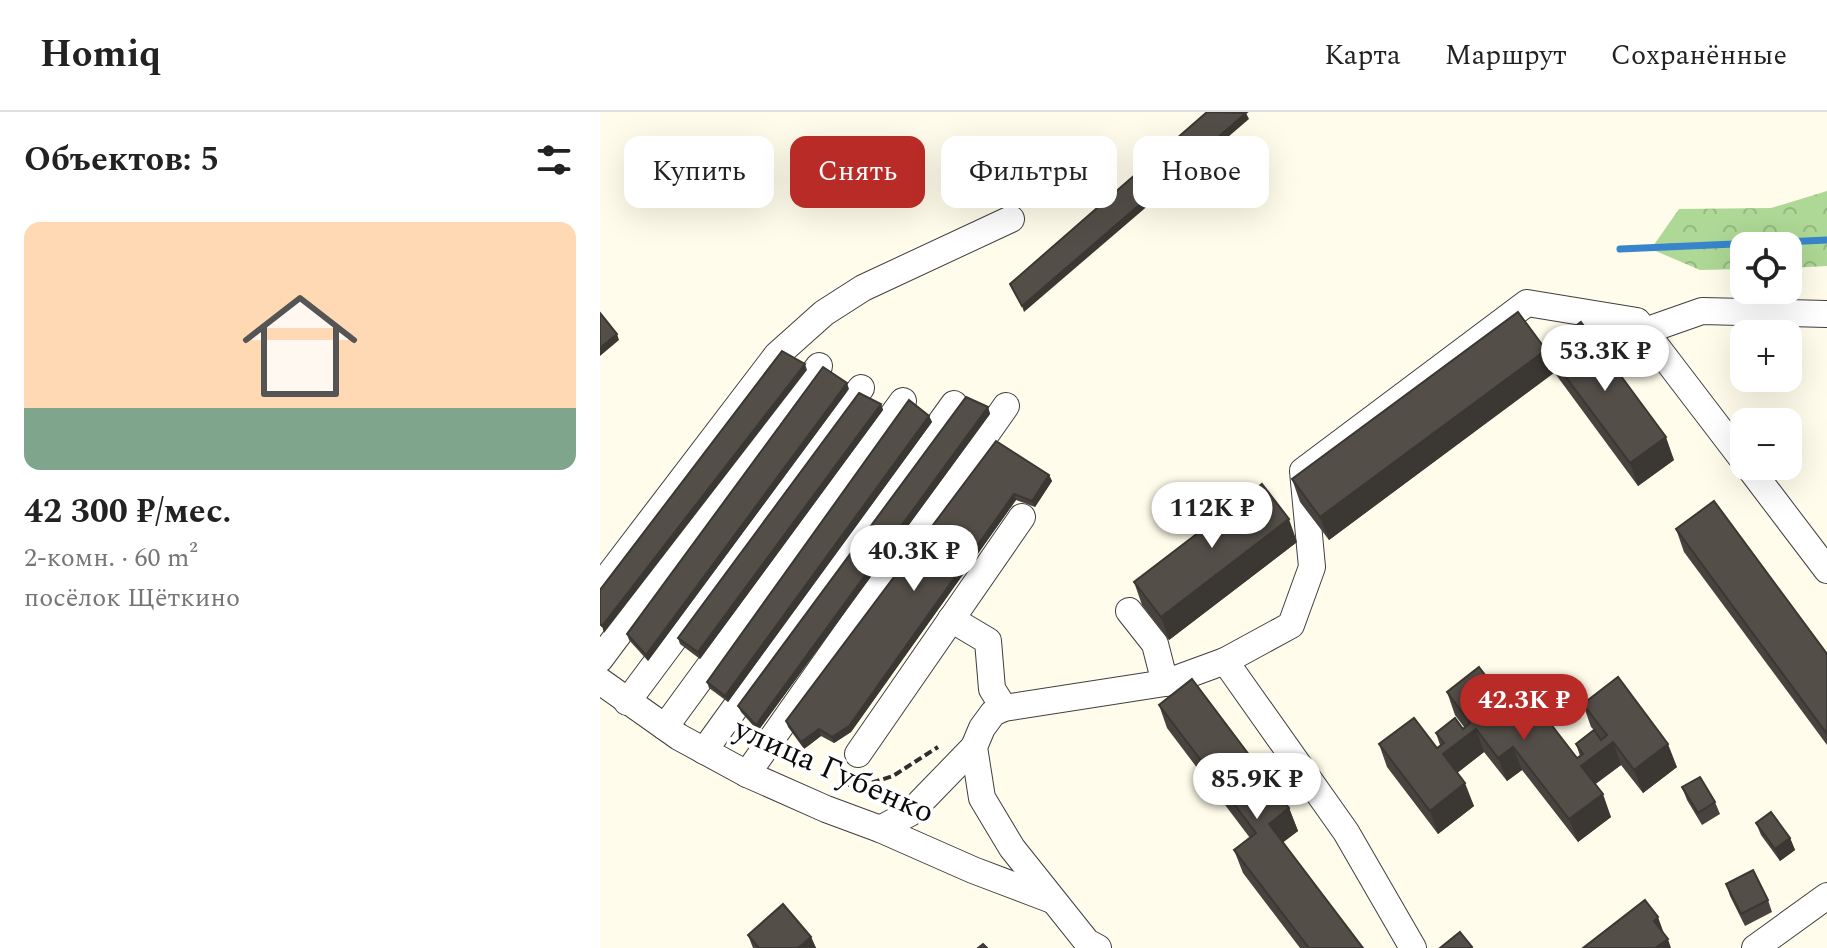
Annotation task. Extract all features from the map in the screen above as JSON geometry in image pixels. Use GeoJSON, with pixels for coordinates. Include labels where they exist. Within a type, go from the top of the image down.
{"type":"FeatureCollection","features":[{"type":"Feature","properties":{"kind":"street"},"geometry":{"type":"LineString","coordinates":[[600,587],[777,355],[824,313],[863,288],[1011,219]]}},
{"type":"Feature","properties":{"kind":"street"},"geometry":{"type":"LineString","coordinates":[[998,698],[1154,678],[1225,661],[1291,625],[1312,567],[1303,471],[1527,303],[1637,321],[1730,443]]}},
{"type":"Feature","properties":{"kind":"street"},"geometry":{"type":"LineString","coordinates":[[1645,331],[1702,311],[1827,314]]}},
{"type":"Feature","properties":{"kind":"street"},"geometry":{"type":"LineString","coordinates":[[601,677],[819,366]]}},
{"type":"Feature","properties":{"kind":"street"},"geometry":{"type":"LineString","coordinates":[[627,702],[861,388]]}},
{"type":"Feature","properties":{"kind":"street"},"geometry":{"type":"LineString","coordinates":[[665,727],[903,401]]}},
{"type":"Feature","properties":{"kind":"street"},"geometry":{"type":"LineString","coordinates":[[704,751],[954,404]]}},
{"type":"Feature","properties":{"kind":"street"},"geometry":{"type":"LineString","coordinates":[[747,774],[1006,406]]}},
{"type":"Feature","properties":{"kind":"street"},"geometry":{"type":"LineString","coordinates":[[1758,480],[1827,570]]}},
{"type":"Feature","properties":{"kind":"street"},"geometry":{"type":"LineString","coordinates":[[858,754],[1022,517]]}},
{"type":"Feature","properties":{"kind":"street"},"geometry":{"type":"LineString","coordinates":[[1129,611],[1155,644],[1154,678]]}},
{"type":"Feature","properties":{"kind":"street"},"geometry":{"type":"LineString","coordinates":[[880,829],[910,813],[974,747],[993,713],[998,698],[988,641],[951,619]]}},
{"type":"Feature","properties":{"kind":"street"},"geometry":{"type":"LineString","coordinates":[[1225,661],[1346,832],[1413,948]]}},
{"type":"Feature","properties":{"kind":"street","name":"улица Губенко"},"geometry":{"type":"LineString","coordinates":[[601,677],[627,702],[704,751],[747,774],[1053,901]]}},
{"type":"Feature","properties":{"kind":"street"},"geometry":{"type":"LineString","coordinates":[[974,747],[982,798],[1012,848],[1090,946]]}},
{"type":"Feature","properties":{"kind":"street"},"geometry":{"type":"LineString","coordinates":[[1755,948],[1827,896]]}},
{"type":"Feature","properties":{"kind":"path"},"geometry":{"type":"LineString","coordinates":[[795,795],[801,786],[840,786],[893,776],[945,743]]}},
{"type":"Feature","properties":{"kind":"path"},"geometry":{"type":"LineString","coordinates":[[826,809],[858,754]]}},
{"type":"Feature","properties":{"kind":"green space"},"geometry":{"type":"Polygon","coordinates":[[[1827,191],[1827,266],[1802,267],[1802,232],[1730,232],[1730,269],[1700,270],[1651,249],[1679,209],[1771,208],[1827,191]]]}},
{"type":"Feature","properties":{"kind":"building"},"geometry":{"type":"Polygon","coordinates":[[[1207,112],[1246,113],[1219,136],[1180,136],[1207,112]]]}},
{"type":"Feature","properties":{"kind":"building"},"geometry":{"type":"Polygon","coordinates":[[[1133,177],[1133,208],[1136,208],[1022,306],[1010,284],[1097,208],[1117,208],[1117,191],[1133,177]]]}},
{"type":"Feature","properties":{"kind":"building"},"geometry":{"type":"Polygon","coordinates":[[[1518,312],[1546,350],[1320,517],[1292,479],[1518,312]]]}},
{"type":"Feature","properties":{"kind":"building"},"geometry":{"type":"Polygon","coordinates":[[[600,313],[617,334],[600,348],[600,313]]]}},
{"type":"Feature","properties":{"kind":"building"},"geometry":{"type":"Polygon","coordinates":[[[1581,322],[1666,437],[1630,463],[1545,349],[1581,322]]]}},
{"type":"Feature","properties":{"kind":"building"},"geometry":{"type":"Polygon","coordinates":[[[782,351],[805,364],[602,626],[600,590],[782,351]]]}},
{"type":"Feature","properties":{"kind":"building"},"geometry":{"type":"Polygon","coordinates":[[[823,367],[847,383],[646,655],[627,634],[823,367]]]}},
{"type":"Feature","properties":{"kind":"building"},"geometry":{"type":"Polygon","coordinates":[[[859,393],[881,404],[698,652],[678,638],[859,393]]]}},
{"type":"Feature","properties":{"kind":"building"},"geometry":{"type":"Polygon","coordinates":[[[966,397],[988,407],[756,725],[738,706],[966,397]]]}},
{"type":"Feature","properties":{"kind":"building"},"geometry":{"type":"Polygon","coordinates":[[[909,400],[929,416],[725,696],[707,682],[909,400]]]}},
{"type":"Feature","properties":{"kind":"building"},"geometry":{"type":"Polygon","coordinates":[[[996,441],[1049,475],[1032,501],[1014,494],[849,726],[832,737],[819,729],[801,742],[786,721],[996,441]]]}},
{"type":"Feature","properties":{"kind":"building"},"geometry":{"type":"Polygon","coordinates":[[[1262,484],[1289,519],[1161,617],[1134,582],[1262,484]]]}},
{"type":"Feature","properties":{"kind":"building"},"geometry":{"type":"Polygon","coordinates":[[[1714,501],[1827,654],[1827,734],[1676,529],[1714,501]]]}},
{"type":"Feature","properties":{"kind":"building"},"geometry":{"type":"Polygon","coordinates":[[[1479,667],[1505,701],[1523,688],[1577,758],[1583,754],[1576,744],[1594,730],[1601,740],[1607,735],[1583,704],[1618,677],[1668,744],[1634,770],[1613,742],[1581,766],[1603,794],[1569,819],[1513,747],[1498,758],[1476,729],[1443,754],[1465,783],[1430,811],[1379,744],[1414,718],[1437,748],[1444,743],[1436,733],[1455,718],[1463,729],[1470,723],[1447,692],[1479,667]]]}},
{"type":"Feature","properties":{"kind":"building"},"geometry":{"type":"Polygon","coordinates":[[[1192,679],[1289,808],[1269,824],[1363,948],[1309,948],[1234,850],[1256,833],[1159,705],[1192,679]]]}},
{"type":"Feature","properties":{"kind":"building"},"geometry":{"type":"Polygon","coordinates":[[[1700,777],[1715,802],[1698,813],[1682,787],[1700,777]]]}},
{"type":"Feature","properties":{"kind":"building"},"geometry":{"type":"Polygon","coordinates":[[[1771,812],[1790,838],[1775,849],[1756,823],[1771,812]]]}},
{"type":"Feature","properties":{"kind":"building"},"geometry":{"type":"Polygon","coordinates":[[[1753,870],[1768,900],[1741,914],[1726,884],[1753,870]]]}},
{"type":"Feature","properties":{"kind":"building"},"geometry":{"type":"Polygon","coordinates":[[[1645,900],[1658,917],[1654,921],[1668,939],[1655,948],[1583,948],[1645,900]]]}},
{"type":"Feature","properties":{"kind":"building"},"geometry":{"type":"Polygon","coordinates":[[[783,904],[811,937],[798,948],[759,948],[748,935],[783,904]]]}},
{"type":"Feature","properties":{"kind":"building"},"geometry":{"type":"Polygon","coordinates":[[[1460,932],[1471,948],[1440,948],[1460,932]]]}},
{"type":"Feature","properties":{"kind":"waterway"},"geometry":{"type":"LineString","coordinates":[[1620,249],[1827,240]]}}]}
